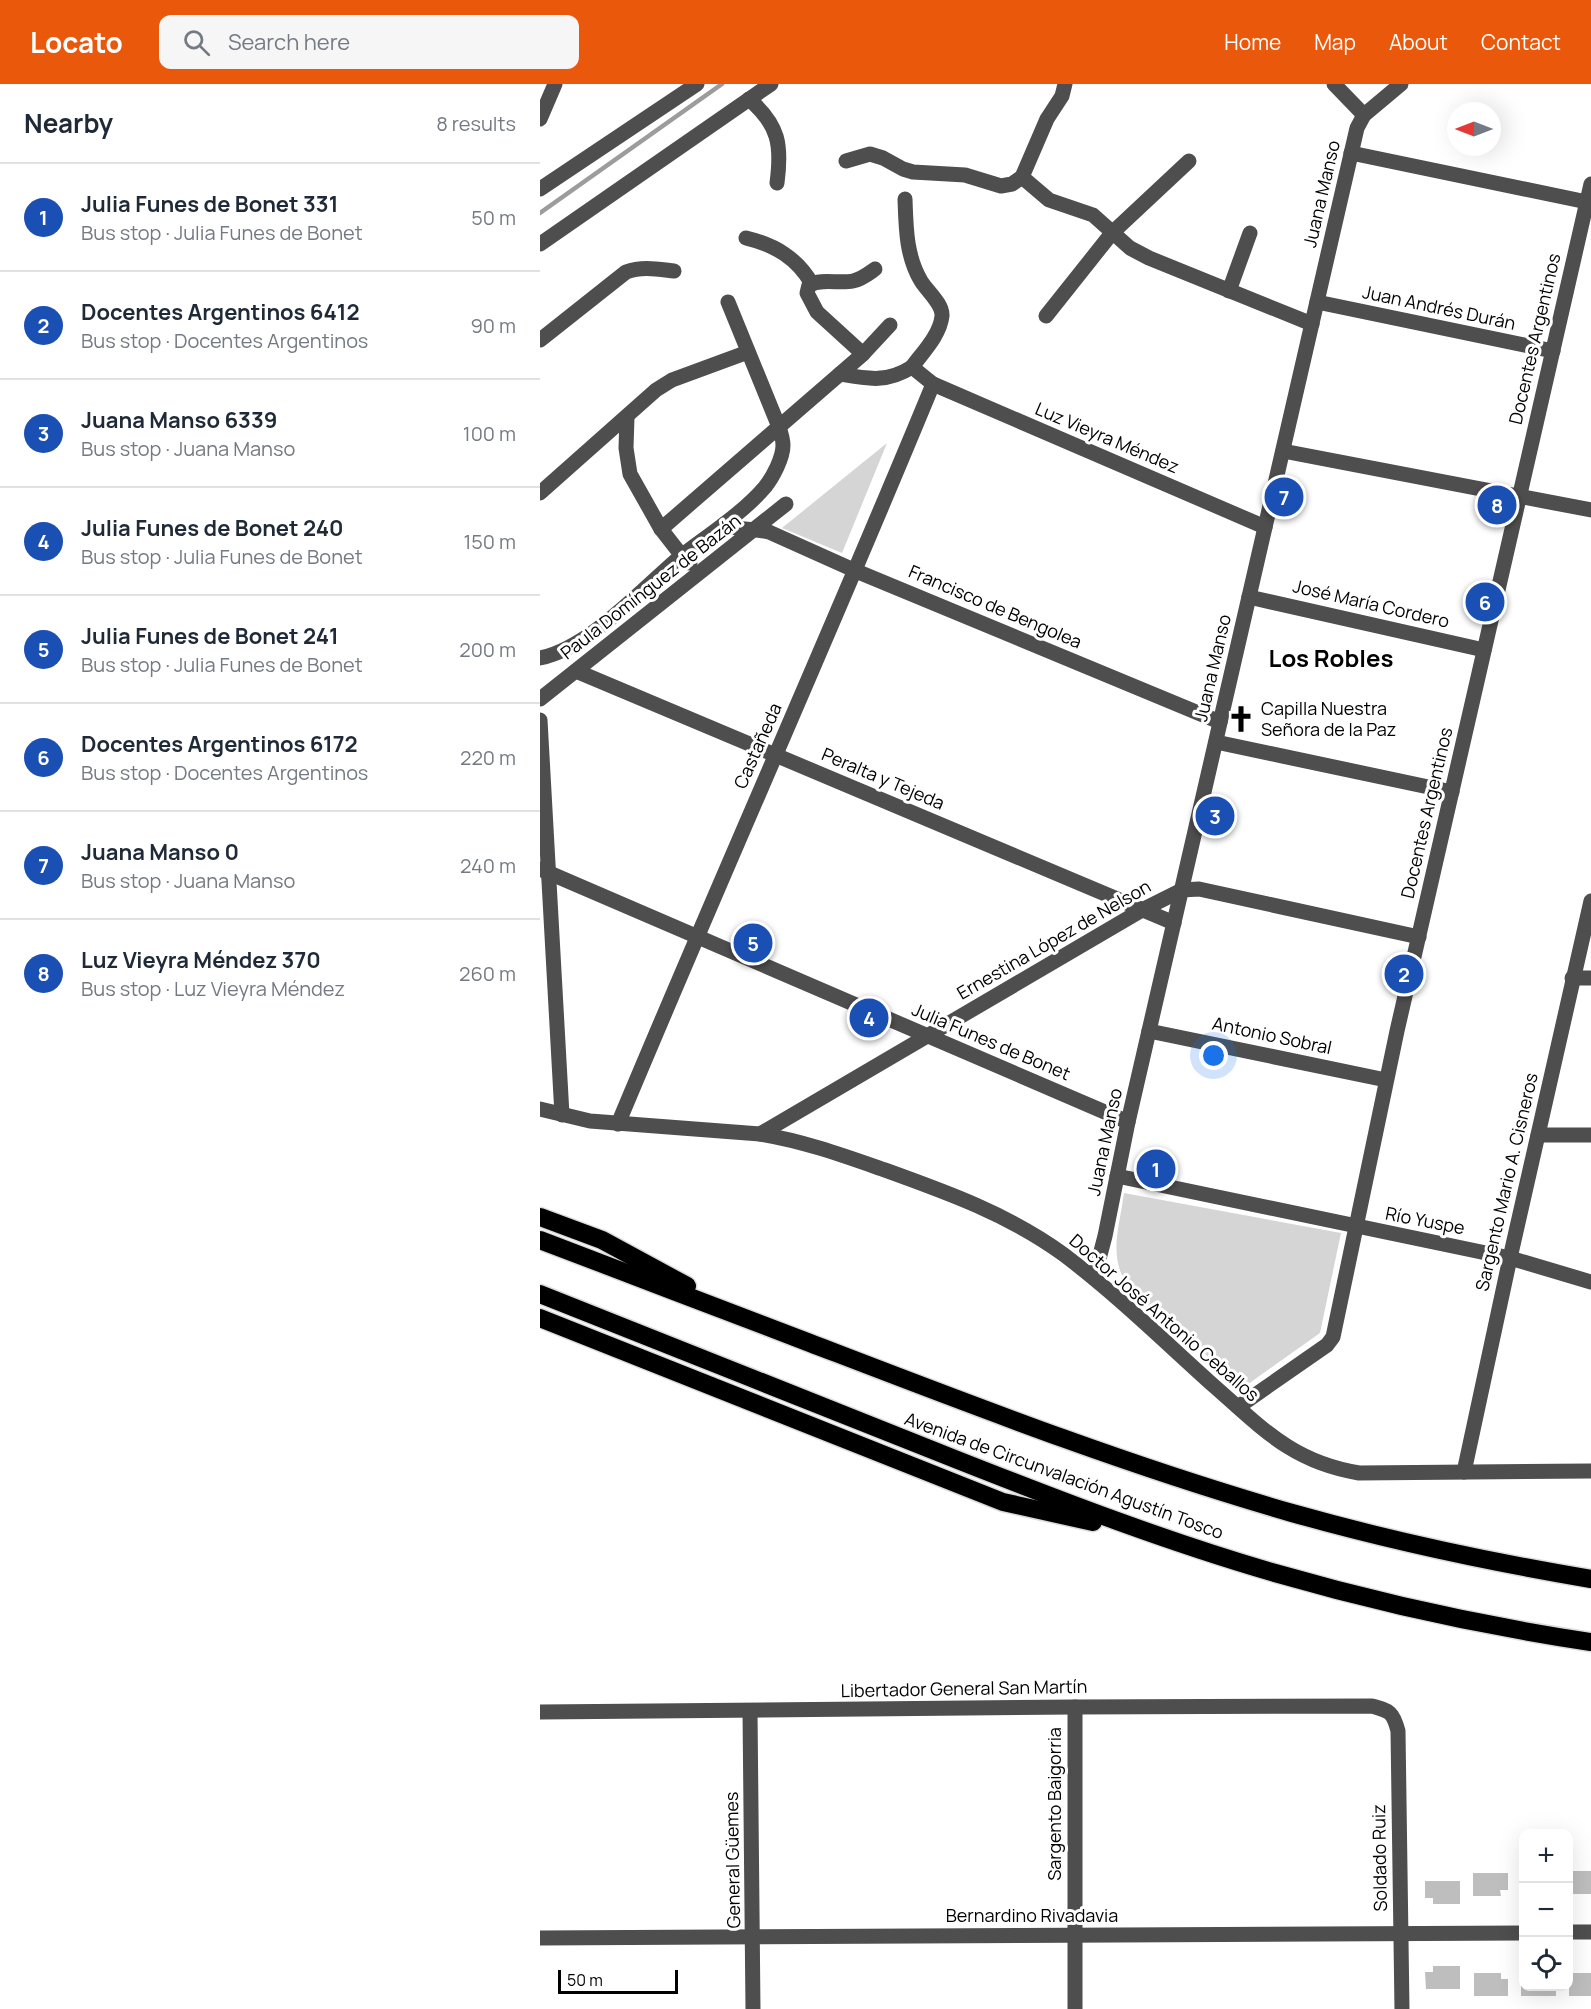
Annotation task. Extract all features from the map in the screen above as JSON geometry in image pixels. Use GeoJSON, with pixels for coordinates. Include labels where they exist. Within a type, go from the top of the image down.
{"type":"FeatureCollection","features":[{"type":"Feature","properties":{"kind":"highway"},"geometry":{"type":"LineString","coordinates":[[540,1217],[602,1240],[746,1318]]}},
{"type":"Feature","properties":{"kind":"highway","name":"Avenida de Circunvalación Agustín Tosco"},"geometry":{"type":"LineString","coordinates":[[540,1240],[1033,1427],[1192,1483],[1293,1513],[1408,1543],[1591,1579]]}},
{"type":"Feature","properties":{"kind":"highway","name":"Avenida de Circunvalación Agustín Tosco"},"geometry":{"type":"LineString","coordinates":[[540,1294],[1010,1481],[1174,1541],[1264,1570],[1347,1593],[1478,1623],[1591,1642]]}},
{"type":"Feature","properties":{"kind":"highway"},"geometry":{"type":"LineString","coordinates":[[540,1318],[1003,1502],[1174,1541]]}},
{"type":"Feature","properties":{"kind":"street"},"geometry":{"type":"LineString","coordinates":[[540,119],[555,84]]}},
{"type":"Feature","properties":{"kind":"street"},"geometry":{"type":"LineString","coordinates":[[540,189],[697,84]]}},
{"type":"Feature","properties":{"kind":"street"},"geometry":{"type":"LineString","coordinates":[[846,161],[870,154],[913,172],[965,175],[1001,186],[1012,184],[1022,177],[1047,119],[1062,96],[1065,84]]}},
{"type":"Feature","properties":{"kind":"street"},"geometry":{"type":"LineString","coordinates":[[1334,84],[1364,115]]}},
{"type":"Feature","properties":{"kind":"street","name":"Juana Manso"},"geometry":{"type":"LineString","coordinates":[[1094,1278],[1357,128],[1364,115],[1401,84]]}},
{"type":"Feature","properties":{"kind":"street"},"geometry":{"type":"LineString","coordinates":[[540,244],[770,85]]}},
{"type":"Feature","properties":{"kind":"street"},"geometry":{"type":"LineString","coordinates":[[749,99],[762,111],[778,139],[780,159],[777,183]]}},
{"type":"Feature","properties":{"kind":"street"},"geometry":{"type":"LineString","coordinates":[[1351,153],[1587,202]]}},
{"type":"Feature","properties":{"kind":"street"},"geometry":{"type":"LineString","coordinates":[[1046,316],[1112,234],[1189,161]]}},
{"type":"Feature","properties":{"kind":"street"},"geometry":{"type":"LineString","coordinates":[[1022,177],[1049,200],[1092,215],[1130,248],[1167,266],[1312,324]]}},
{"type":"Feature","properties":{"kind":"street","name":"Docentes Argentinos"},"geometry":{"type":"LineString","coordinates":[[1238,1407],[1328,1345],[1332,1337],[1386,1080],[1591,184]]}},
{"type":"Feature","properties":{"kind":"street"},"geometry":{"type":"LineString","coordinates":[[840,374],[864,379],[899,375],[912,367],[935,335],[942,318],[942,310],[919,278],[913,262],[907,235],[905,200]]}},
{"type":"Feature","properties":{"kind":"street"},"geometry":{"type":"LineString","coordinates":[[1229,291],[1250,233]]}},
{"type":"Feature","properties":{"kind":"street"},"geometry":{"type":"LineString","coordinates":[[746,238],[766,243],[787,254],[804,270],[812,284]]}},
{"type":"Feature","properties":{"kind":"street"},"geometry":{"type":"LineString","coordinates":[[540,340],[626,272],[636,268],[674,271]]}},
{"type":"Feature","properties":{"kind":"street"},"geometry":{"type":"LineString","coordinates":[[863,354],[817,312],[807,293],[809,285],[852,281],[863,278],[875,269]]}},
{"type":"Feature","properties":{"kind":"street"},"geometry":{"type":"LineString","coordinates":[[540,658],[555,655],[591,634],[766,487],[778,465],[783,446],[780,427],[728,302]]}},
{"type":"Feature","properties":{"kind":"street","name":"Juan Andrés Durán"},"geometry":{"type":"LineString","coordinates":[[1317,302],[1553,351]]}},
{"type":"Feature","properties":{"kind":"street"},"geometry":{"type":"LineString","coordinates":[[661,529],[863,354],[890,325]]}},
{"type":"Feature","properties":{"kind":"street"},"geometry":{"type":"LineString","coordinates":[[540,493],[656,390],[672,380],[748,351]]}},
{"type":"Feature","properties":{"kind":"street","name":"Luz Vieyra Méndez"},"geometry":{"type":"LineString","coordinates":[[912,367],[933,384],[1265,527]]}},
{"type":"Feature","properties":{"kind":"street","name":"Castañeda"},"geometry":{"type":"LineString","coordinates":[[618,1124],[696,937],[856,570],[933,384]]}},
{"type":"Feature","properties":{"kind":"street"},"geometry":{"type":"LineString","coordinates":[[627,417],[626,448],[630,474],[661,529],[682,556],[699,571]]}},
{"type":"Feature","properties":{"kind":"street"},"geometry":{"type":"LineString","coordinates":[[1283,451],[1591,510]]}},
{"type":"Feature","properties":{"kind":"street","name":"Paula Domínguez de Bazán"},"geometry":{"type":"LineString","coordinates":[[540,699],[786,504]]}},
{"type":"Feature","properties":{"kind":"street","name":"Francisco de Bengolea"},"geometry":{"type":"LineString","coordinates":[[724,524],[734,529],[770,532],[1220,722]]}},
{"type":"Feature","properties":{"kind":"street","name":"José María Cordero"},"geometry":{"type":"LineString","coordinates":[[1249,597],[1484,650]]}},
{"type":"Feature","properties":{"kind":"street","name":"Peralta y Tejeda"},"geometry":{"type":"LineString","coordinates":[[576,671],[1174,923]]}},
{"type":"Feature","properties":{"kind":"street"},"geometry":{"type":"LineString","coordinates":[[540,720],[545,871],[562,1115]]}},
{"type":"Feature","properties":{"kind":"street"},"geometry":{"type":"LineString","coordinates":[[1216,742],[1452,792]]}},
{"type":"Feature","properties":{"kind":"street","name":"Julia Funes de Bonet"},"geometry":{"type":"LineString","coordinates":[[545,871],[1128,1122]]}},
{"type":"Feature","properties":{"kind":"street"},"geometry":{"type":"LineString","coordinates":[[1182,890],[1199,889],[1419,937]]}},
{"type":"Feature","properties":{"kind":"street","name":"Ernestina López de Nelson"},"geometry":{"type":"LineString","coordinates":[[760,1134],[1142,910],[1182,890]]}},
{"type":"Feature","properties":{"kind":"street","name":"Sargento Mario A. Cisneros"},"geometry":{"type":"LineString","coordinates":[[1464,1472],[1509,1258],[1591,901]]}},
{"type":"Feature","properties":{"kind":"street"},"geometry":{"type":"LineString","coordinates":[[1572,978],[1591,978]]}},
{"type":"Feature","properties":{"kind":"street","name":"Antonio Sobral"},"geometry":{"type":"LineString","coordinates":[[1149,1031],[1386,1080]]}},
{"type":"Feature","properties":{"kind":"street","name":"Doctor José Antonio Ceballos"},"geometry":{"type":"LineString","coordinates":[[540,1109],[590,1121],[760,1134],[817,1146],[984,1207],[1040,1239],[1094,1278],[1257,1425],[1283,1445],[1325,1466],[1359,1473],[1591,1472]]}},
{"type":"Feature","properties":{"kind":"street"},"geometry":{"type":"LineString","coordinates":[[1538,1135],[1591,1135]]}},
{"type":"Feature","properties":{"kind":"street"},"geometry":{"type":"LineString","coordinates":[[1117,1176],[1356,1227]]}},
{"type":"Feature","properties":{"kind":"street","name":"Río Yuspe"},"geometry":{"type":"LineString","coordinates":[[1356,1227],[1509,1258],[1591,1282]]}},
{"type":"Feature","properties":{"kind":"street","name":"Libertador General San Martín"},"geometry":{"type":"LineString","coordinates":[[540,1712],[1372,1706],[1388,1710]]}},
{"type":"Feature","properties":{"kind":"street","name":"Sargento Baigorria"},"geometry":{"type":"LineString","coordinates":[[1075,1707],[1075,2009]]}},
{"type":"Feature","properties":{"kind":"street","name":"Soldado Ruiz"},"geometry":{"type":"LineString","coordinates":[[1388,1710],[1394,1718],[1398,1731],[1402,2009]]}},
{"type":"Feature","properties":{"kind":"street","name":"General Güemes"},"geometry":{"type":"LineString","coordinates":[[750,1711],[753,2009]]}},
{"type":"Feature","properties":{"kind":"street"},"geometry":{"type":"LineString","coordinates":[[1573,1932],[1591,1932]]}},
{"type":"Feature","properties":{"kind":"street","name":"Bernardino Rivadavia"},"geometry":{"type":"LineString","coordinates":[[540,1938],[1519,1933]]}},
{"type":"Feature","properties":{"kind":"shaded area"},"geometry":{"type":"Polygon","coordinates":[[[887,443],[842,553],[782,528],[887,443]]]}},
{"type":"Feature","properties":{"kind":"shaded area"},"geometry":{"type":"Polygon","coordinates":[[[1124,1193],[1341,1233],[1320,1333],[1244,1387],[1133,1293],[1125,1281],[1117,1257],[1116,1245],[1124,1193]]]}},
{"type":"Feature","properties":{"kind":"building"},"geometry":{"type":"Polygon","coordinates":[[[1573,1871],[1591,1871],[1591,1894],[1573,1894],[1573,1871]]]}},
{"type":"Feature","properties":{"kind":"building"},"geometry":{"type":"Polygon","coordinates":[[[1473,1873],[1508,1873],[1508,1890],[1500,1890],[1501,1896],[1473,1896],[1473,1873]]]}},
{"type":"Feature","properties":{"kind":"building"},"geometry":{"type":"Polygon","coordinates":[[[1425,1881],[1460,1881],[1460,1904],[1433,1904],[1433,1898],[1425,1898],[1425,1881]]]}},
{"type":"Feature","properties":{"kind":"building"},"geometry":{"type":"Polygon","coordinates":[[[1433,1966],[1460,1966],[1460,1989],[1426,1989],[1425,1972],[1433,1972],[1433,1966]]]}},
{"type":"Feature","properties":{"kind":"building"},"geometry":{"type":"Polygon","coordinates":[[[1474,1973],[1501,1973],[1501,1979],[1508,1979],[1508,1996],[1474,1996],[1474,1973]]]}},
{"type":"Feature","properties":{"kind":"building"},"geometry":{"type":"Polygon","coordinates":[[[1573,1973],[1591,1973],[1591,1996],[1569,1996],[1569,1991],[1573,1991],[1573,1973]]]}},
{"type":"Feature","properties":{"kind":"building"},"geometry":{"type":"Polygon","coordinates":[[[1521,1991],[1556,1991],[1556,1996],[1521,1996],[1521,1991]]]}},
{"type":"Feature","properties":{"kind":"waterway"},"geometry":{"type":"LineString","coordinates":[[540,213],[722,84]]}},
{"type":"Feature","properties":{"kind":"place","name":"Juana Manso 0"},"geometry":{"type":"Point","coordinates":[1284,497]}},
{"type":"Feature","properties":{"kind":"place","name":"Luz Vieyra Méndez 370"},"geometry":{"type":"Point","coordinates":[1497,505]}},
{"type":"Feature","properties":{"kind":"place","name":"Docentes Argentinos 6172"},"geometry":{"type":"Point","coordinates":[1485,602]}},
{"type":"Feature","properties":{"kind":"place","name":"Capilla Nuestra Señora de la Paz"},"geometry":{"type":"Point","coordinates":[1241,719]}},
{"type":"Feature","properties":{"kind":"place","name":"Juana Manso 6339"},"geometry":{"type":"Point","coordinates":[1215,816]}},
{"type":"Feature","properties":{"kind":"place","name":"Julia Funes de Bonet 241"},"geometry":{"type":"Point","coordinates":[753,943]}},
{"type":"Feature","properties":{"kind":"place","name":"Docentes Argentinos 6412"},"geometry":{"type":"Point","coordinates":[1404,974]}},
{"type":"Feature","properties":{"kind":"place","name":"Julia Funes de Bonet 240"},"geometry":{"type":"Point","coordinates":[869,1018]}},
{"type":"Feature","properties":{"kind":"place","name":"Julia Funes de Bonet 331"},"geometry":{"type":"Point","coordinates":[1156,1169]}},
{"type":"Feature","properties":{"kind":"district","name":"Los Robles"},"geometry":{"type":"Point","coordinates":[1331,659]}}]}
